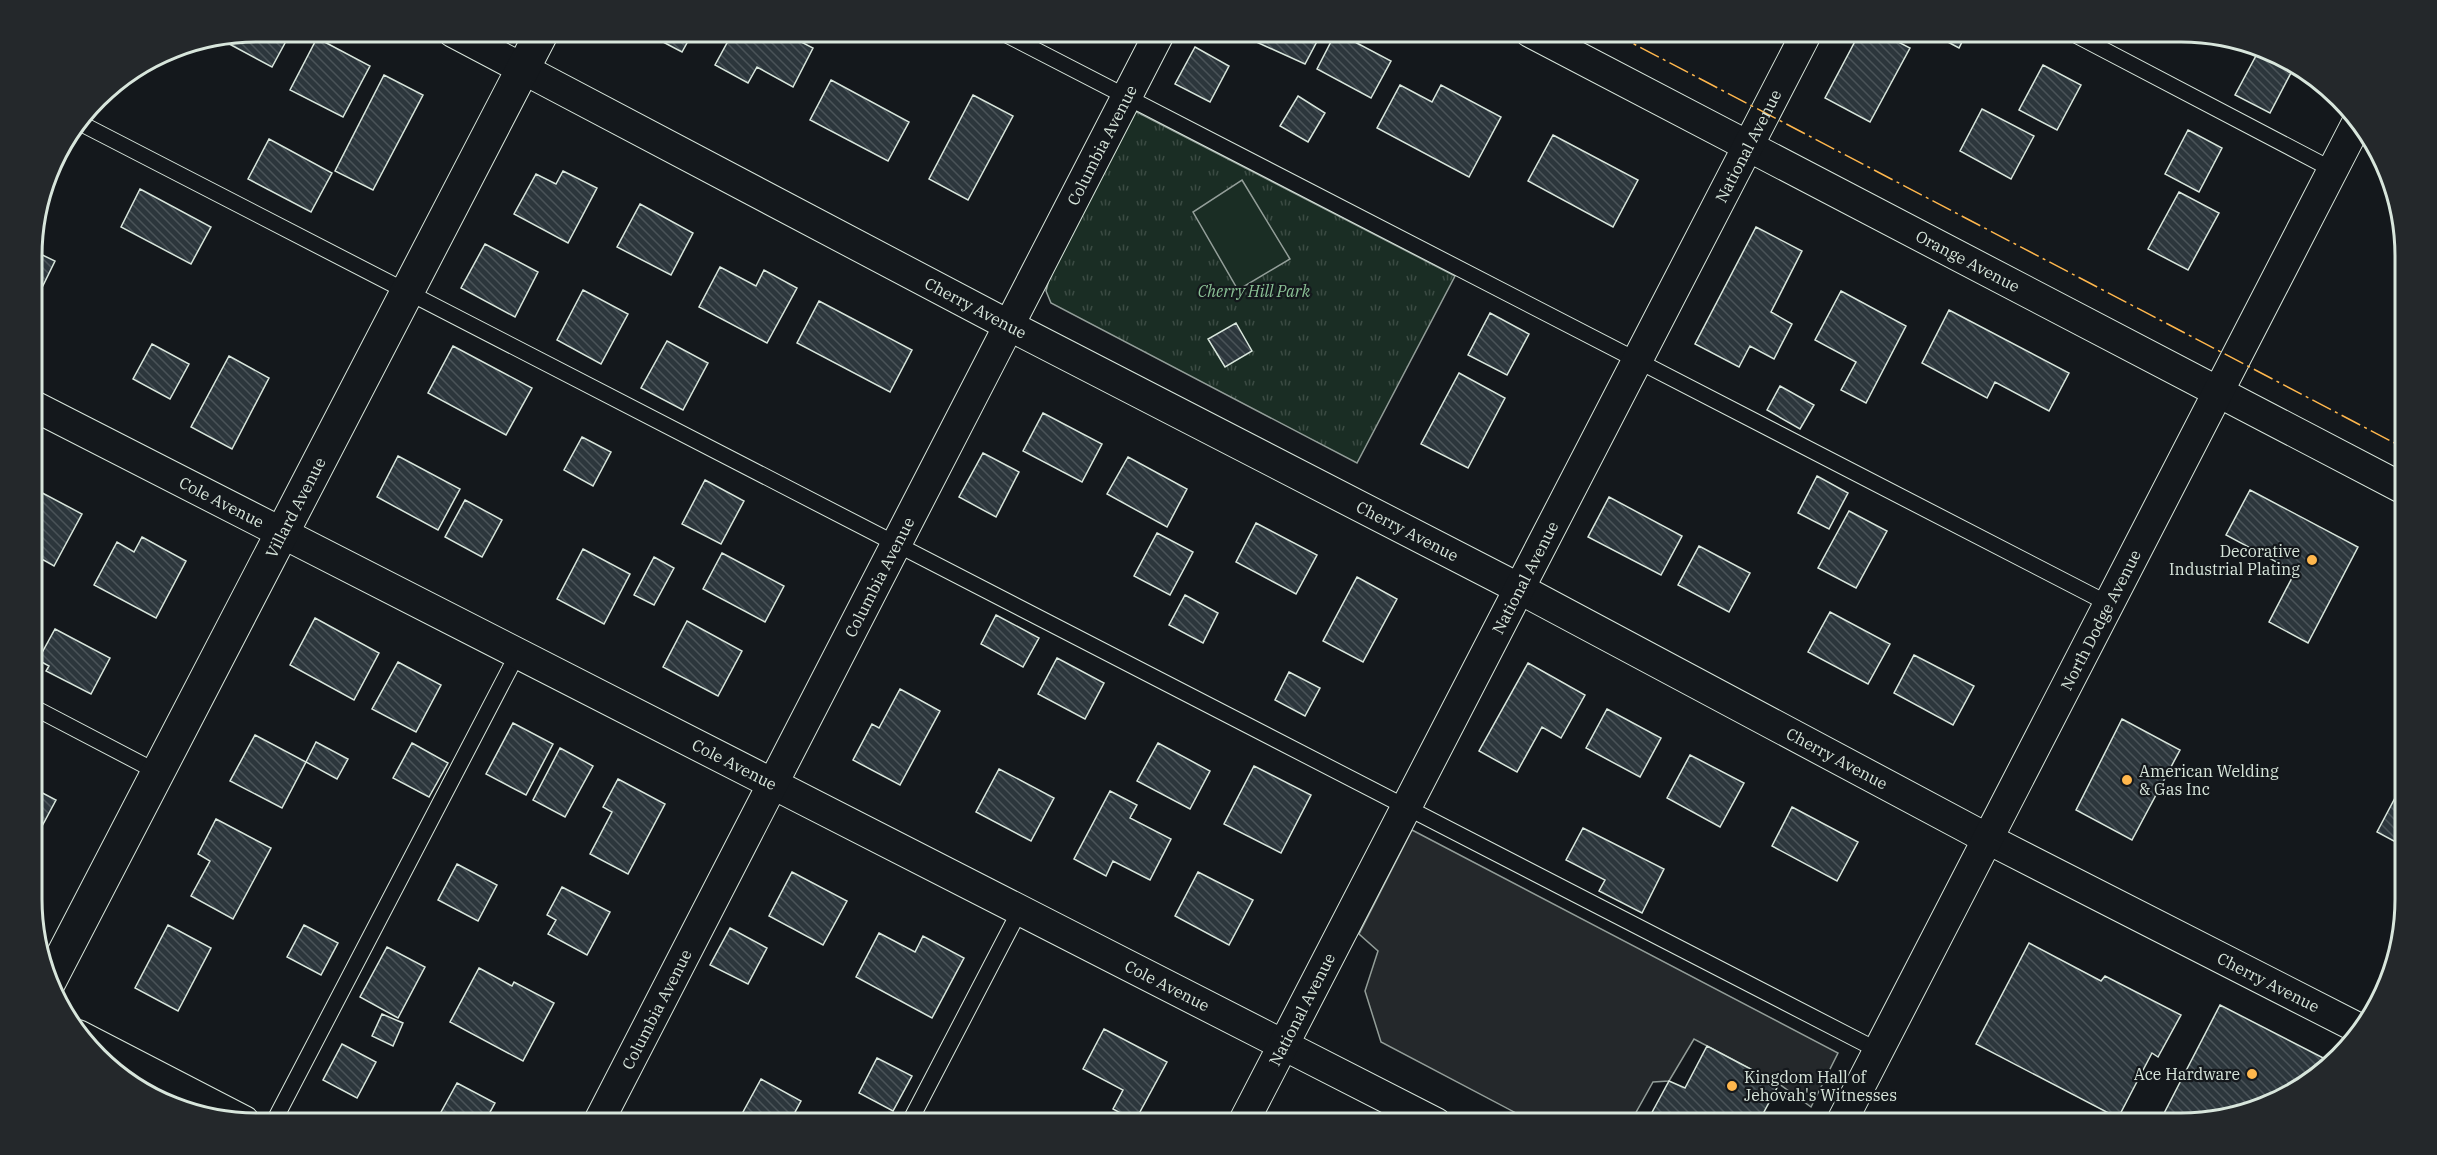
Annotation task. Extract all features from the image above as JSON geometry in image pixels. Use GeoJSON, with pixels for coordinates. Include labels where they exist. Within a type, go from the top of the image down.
{"type":"FeatureCollection","features":[{"type":"Feature","properties":{"kind":"street","name":"Cherry Avenue"},"geometry":{"type":"LineString","coordinates":[[473,42],[1010,326],[1520,588],[1988,839],[2353,1026]]}},
{"type":"Feature","properties":{"kind":"street","name":"Villard Avenue"},"geometry":{"type":"LineString","coordinates":[[54,972],[537,42]]}},
{"type":"Feature","properties":{"kind":"street","name":"Columbia Avenue"},"geometry":{"type":"LineString","coordinates":[[603,1113],[1155,42]]}},
{"type":"Feature","properties":{"kind":"street","name":"Orange Avenue"},"geometry":{"type":"LineString","coordinates":[[1549,42],[2395,484]]}},
{"type":"Feature","properties":{"kind":"street","name":"National Avenue"},"geometry":{"type":"LineString","coordinates":[[1248,1113],[1802,42]]}},
{"type":"Feature","properties":{"kind":"street","name":"North Dodge Avenue"},"geometry":{"type":"LineString","coordinates":[[1847,1113],[2354,130]]}},
{"type":"Feature","properties":{"kind":"street","name":"Cole Avenue"},"geometry":{"type":"LineString","coordinates":[[42,410],[1417,1113]]}},
{"type":"Feature","properties":{"kind":"street"},"geometry":{"type":"LineString","coordinates":[[103,1048],[223,1110]]}},
{"type":"Feature","properties":{"kind":"lane"},"geometry":{"type":"LineString","coordinates":[[1020,42],[2109,604]]}},
{"type":"Feature","properties":{"kind":"lane"},"geometry":{"type":"LineString","coordinates":[[2089,42],[2333,170]]}},
{"type":"Feature","properties":{"kind":"lane"},"geometry":{"type":"LineString","coordinates":[[86,126],[1879,1051]]}},
{"type":"Feature","properties":{"kind":"lane"},"geometry":{"type":"LineString","coordinates":[[279,1113],[518,653]]}},
{"type":"Feature","properties":{"kind":"lane"},"geometry":{"type":"LineString","coordinates":[[42,712],[159,772]]}},
{"type":"Feature","properties":{"kind":"lane"},"geometry":{"type":"LineString","coordinates":[[914,1113],[1020,910]]}},
{"type":"Feature","properties":{"kind":"green space","name":"Cherry Hill Park"},"geometry":{"type":"Polygon","coordinates":[[[1135,111],[1455,276],[1357,463],[1051,303],[1046,291],[1049,279],[1135,111]]]}},
{"type":"Feature","properties":{"kind":"green space"},"geometry":{"type":"Polygon","coordinates":[[[1242,180],[1290,259],[1238,290],[1193,212],[1242,180]]]}},
{"type":"Feature","properties":{"kind":"shaded area"},"geometry":{"type":"Polygon","coordinates":[[[1412,830],[1838,1053],[1811,1107],[1779,1084],[1694,1039],[1669,1081],[1653,1082],[1636,1113],[1516,1113],[1381,1042],[1365,991],[1378,951],[1359,934],[1412,830]]]}},
{"type":"Feature","properties":{"kind":"building"},"geometry":{"type":"Polygon","coordinates":[[[286,42],[272,67],[229,44],[286,42]]]}},
{"type":"Feature","properties":{"kind":"building"},"geometry":{"type":"Polygon","coordinates":[[[315,42],[325,42],[370,66],[343,117],[290,90],[315,42]]]}},
{"type":"Feature","properties":{"kind":"building"},"geometry":{"type":"Polygon","coordinates":[[[663,42],[688,42],[682,52],[663,42]]]}},
{"type":"Feature","properties":{"kind":"building"},"geometry":{"type":"Polygon","coordinates":[[[728,42],[801,42],[813,48],[793,87],[757,67],[748,83],[715,65],[728,42]]]}},
{"type":"Feature","properties":{"kind":"building"},"geometry":{"type":"Polygon","coordinates":[[[1256,42],[1317,42],[1305,64],[1256,42]]]}},
{"type":"Feature","properties":{"kind":"building"},"geometry":{"type":"Polygon","coordinates":[[[1331,42],[1355,42],[1391,61],[1371,98],[1317,69],[1331,42]]]}},
{"type":"Feature","properties":{"kind":"building"},"geometry":{"type":"Polygon","coordinates":[[[1855,42],[1898,42],[1910,48],[1870,122],[1825,98],[1855,42]]]}},
{"type":"Feature","properties":{"kind":"building"},"geometry":{"type":"Polygon","coordinates":[[[1948,42],[1962,42],[1959,48],[1948,42]]]}},
{"type":"Feature","properties":{"kind":"building"},"geometry":{"type":"Polygon","coordinates":[[[1195,47],[1229,66],[1210,102],[1175,84],[1195,47]]]}},
{"type":"Feature","properties":{"kind":"building"},"geometry":{"type":"Polygon","coordinates":[[[2256,55],[2291,73],[2270,113],[2235,95],[2256,55]]]}},
{"type":"Feature","properties":{"kind":"building"},"geometry":{"type":"Polygon","coordinates":[[[2043,65],[2081,85],[2057,130],[2019,110],[2043,65]]]}},
{"type":"Feature","properties":{"kind":"building"},"geometry":{"type":"Polygon","coordinates":[[[384,75],[423,95],[373,190],[335,171],[384,75]]]}},
{"type":"Feature","properties":{"kind":"building"},"geometry":{"type":"Polygon","coordinates":[[[831,80],[909,122],[888,161],[810,120],[831,80]]]}},
{"type":"Feature","properties":{"kind":"building"},"geometry":{"type":"Polygon","coordinates":[[[1400,85],[1432,102],[1441,85],[1501,117],[1469,177],[1377,128],[1400,85]]]}},
{"type":"Feature","properties":{"kind":"building"},"geometry":{"type":"Polygon","coordinates":[[[973,95],[1013,116],[968,200],[929,179],[973,95]]]}},
{"type":"Feature","properties":{"kind":"building"},"geometry":{"type":"Polygon","coordinates":[[[1298,96],[1325,113],[1308,142],[1280,126],[1298,96]]]}},
{"type":"Feature","properties":{"kind":"building"},"geometry":{"type":"Polygon","coordinates":[[[1982,109],[2034,136],[2011,179],[1960,151],[1982,109]]]}},
{"type":"Feature","properties":{"kind":"building"},"geometry":{"type":"Polygon","coordinates":[[[2188,130],[2222,148],[2199,192],[2165,174],[2188,130]]]}},
{"type":"Feature","properties":{"kind":"building"},"geometry":{"type":"Polygon","coordinates":[[[1553,135],[1638,180],[1613,227],[1528,181],[1553,135]]]}},
{"type":"Feature","properties":{"kind":"building"},"geometry":{"type":"Polygon","coordinates":[[[269,139],[332,173],[311,212],[248,179],[269,139]]]}},
{"type":"Feature","properties":{"kind":"building"},"geometry":{"type":"Polygon","coordinates":[[[563,171],[597,188],[568,243],[514,214],[536,174],[556,184],[563,171]]]}},
{"type":"Feature","properties":{"kind":"building"},"geometry":{"type":"Polygon","coordinates":[[[140,189],[211,227],[191,264],[121,227],[140,189]]]}},
{"type":"Feature","properties":{"kind":"building"},"geometry":{"type":"Polygon","coordinates":[[[2179,192],[2219,213],[2188,270],[2148,249],[2179,192]]]}},
{"type":"Feature","properties":{"kind":"building"},"geometry":{"type":"Polygon","coordinates":[[[640,204],[693,233],[671,275],[617,247],[640,204]]]}},
{"type":"Feature","properties":{"kind":"building"},"geometry":{"type":"Polygon","coordinates":[[[1756,227],[1802,251],[1771,312],[1792,324],[1774,359],[1750,346],[1739,367],[1695,344],[1756,227]]]}},
{"type":"Feature","properties":{"kind":"building"},"geometry":{"type":"Polygon","coordinates":[[[485,244],[538,272],[515,317],[461,288],[485,244]]]}},
{"type":"Feature","properties":{"kind":"building"},"geometry":{"type":"Polygon","coordinates":[[[42,255],[55,261],[42,288],[42,255]]]}},
{"type":"Feature","properties":{"kind":"building"},"geometry":{"type":"Polygon","coordinates":[[[720,267],[756,286],[764,270],[797,288],[767,343],[699,307],[720,267]]]}},
{"type":"Feature","properties":{"kind":"building"},"geometry":{"type":"Polygon","coordinates":[[[583,290],[628,314],[601,364],[557,340],[583,290]]]}},
{"type":"Feature","properties":{"kind":"building"},"geometry":{"type":"Polygon","coordinates":[[[1841,291],[1906,326],[1866,403],[1841,390],[1856,362],[1815,340],[1841,291]]]}},
{"type":"Feature","properties":{"kind":"building"},"geometry":{"type":"Polygon","coordinates":[[[819,301],[912,350],[890,392],[797,343],[819,301]]]}},
{"type":"Feature","properties":{"kind":"building"},"geometry":{"type":"Polygon","coordinates":[[[1949,310],[2069,373],[2049,411],[1995,382],[1987,398],[1922,363],[1949,310]]]}},
{"type":"Feature","properties":{"kind":"building"},"geometry":{"type":"Polygon","coordinates":[[[1490,313],[1529,334],[1507,375],[1468,355],[1490,313]]]}},
{"type":"Feature","properties":{"kind":"building"},"geometry":{"type":"Polygon","coordinates":[[[1236,323],[1252,351],[1225,367],[1208,339],[1236,323]]]}},
{"type":"Feature","properties":{"kind":"building"},"geometry":{"type":"Polygon","coordinates":[[[667,341],[708,363],[683,410],[641,388],[667,341]]]}},
{"type":"Feature","properties":{"kind":"building"},"geometry":{"type":"Polygon","coordinates":[[[152,344],[189,364],[170,399],[133,379],[152,344]]]}},
{"type":"Feature","properties":{"kind":"building"},"geometry":{"type":"Polygon","coordinates":[[[453,346],[532,388],[506,435],[428,393],[453,346]]]}},
{"type":"Feature","properties":{"kind":"building"},"geometry":{"type":"Polygon","coordinates":[[[229,356],[269,378],[232,449],[191,427],[229,356]]]}},
{"type":"Feature","properties":{"kind":"building"},"geometry":{"type":"Polygon","coordinates":[[[1459,373],[1505,398],[1468,468],[1421,444],[1459,373]]]}},
{"type":"Feature","properties":{"kind":"building"},"geometry":{"type":"Polygon","coordinates":[[[1780,386],[1814,405],[1800,429],[1767,410],[1780,386]]]}},
{"type":"Feature","properties":{"kind":"building"},"geometry":{"type":"Polygon","coordinates":[[[1043,413],[1102,444],[1082,482],[1023,451],[1043,413]]]}},
{"type":"Feature","properties":{"kind":"building"},"geometry":{"type":"Polygon","coordinates":[[[582,437],[611,452],[593,486],[564,470],[582,437]]]}},
{"type":"Feature","properties":{"kind":"building"},"geometry":{"type":"Polygon","coordinates":[[[983,453],[1019,472],[996,517],[959,497],[983,453]]]}},
{"type":"Feature","properties":{"kind":"building"},"geometry":{"type":"Polygon","coordinates":[[[398,456],[460,489],[438,530],[377,497],[398,456]]]}},
{"type":"Feature","properties":{"kind":"building"},"geometry":{"type":"Polygon","coordinates":[[[1128,457],[1187,489],[1167,527],[1107,494],[1128,457]]]}},
{"type":"Feature","properties":{"kind":"building"},"geometry":{"type":"Polygon","coordinates":[[[1817,476],[1848,493],[1829,529],[1798,513],[1817,476]]]}},
{"type":"Feature","properties":{"kind":"building"},"geometry":{"type":"Polygon","coordinates":[[[705,480],[744,501],[721,544],[682,524],[705,480]]]}},
{"type":"Feature","properties":{"kind":"building","name":"Decorative Industrial Plating"},"geometry":{"type":"Polygon","coordinates":[[[2250,490],[2358,547],[2308,643],[2269,622],[2295,572],[2226,535],[2250,490]]]}},
{"type":"Feature","properties":{"kind":"building"},"geometry":{"type":"Polygon","coordinates":[[[42,493],[82,514],[54,566],[42,559],[42,493]]]}},
{"type":"Feature","properties":{"kind":"building"},"geometry":{"type":"Polygon","coordinates":[[[1609,497],[1682,536],[1661,575],[1588,537],[1609,497]]]}},
{"type":"Feature","properties":{"kind":"building"},"geometry":{"type":"Polygon","coordinates":[[[465,500],[502,520],[482,557],[445,537],[465,500]]]}},
{"type":"Feature","properties":{"kind":"building"},"geometry":{"type":"Polygon","coordinates":[[[1849,511],[1887,531],[1856,588],[1818,568],[1849,511]]]}},
{"type":"Feature","properties":{"kind":"building"},"geometry":{"type":"Polygon","coordinates":[[[1256,523],[1317,555],[1296,594],[1236,562],[1256,523]]]}},
{"type":"Feature","properties":{"kind":"building"},"geometry":{"type":"Polygon","coordinates":[[[1157,533],[1193,552],[1170,595],[1134,576],[1157,533]]]}},
{"type":"Feature","properties":{"kind":"building"},"geometry":{"type":"Polygon","coordinates":[[[142,537],[186,561],[156,618],[94,585],[117,542],[134,552],[142,537]]]}},
{"type":"Feature","properties":{"kind":"building"},"geometry":{"type":"Polygon","coordinates":[[[1699,546],[1750,573],[1729,612],[1678,585],[1699,546]]]}},
{"type":"Feature","properties":{"kind":"building"},"geometry":{"type":"Polygon","coordinates":[[[583,549],[630,574],[604,624],[557,599],[583,549]]]}},
{"type":"Feature","properties":{"kind":"building"},"geometry":{"type":"Polygon","coordinates":[[[722,553],[784,586],[765,622],[703,589],[722,553]]]}},
{"type":"Feature","properties":{"kind":"building"},"geometry":{"type":"Polygon","coordinates":[[[654,557],[674,568],[654,605],[634,595],[654,557]]]}},
{"type":"Feature","properties":{"kind":"building"},"geometry":{"type":"Polygon","coordinates":[[[1357,577],[1397,599],[1363,662],[1323,641],[1357,577]]]}},
{"type":"Feature","properties":{"kind":"building"},"geometry":{"type":"Polygon","coordinates":[[[1185,595],[1218,613],[1203,643],[1169,625],[1185,595]]]}},
{"type":"Feature","properties":{"kind":"building"},"geometry":{"type":"Polygon","coordinates":[[[1830,612],[1890,644],[1868,684],[1808,652],[1830,612]]]}},
{"type":"Feature","properties":{"kind":"building"},"geometry":{"type":"Polygon","coordinates":[[[996,615],[1039,638],[1023,667],[981,644],[996,615]]]}},
{"type":"Feature","properties":{"kind":"building"},"geometry":{"type":"Polygon","coordinates":[[[315,618],[379,653],[354,700],[290,665],[315,618]]]}},
{"type":"Feature","properties":{"kind":"building"},"geometry":{"type":"Polygon","coordinates":[[[687,621],[742,651],[718,696],[663,667],[687,621]]]}},
{"type":"Feature","properties":{"kind":"building"},"geometry":{"type":"Polygon","coordinates":[[[55,629],[110,658],[91,694],[46,671],[49,666],[42,662],[42,653],[55,629]]]}},
{"type":"Feature","properties":{"kind":"building"},"geometry":{"type":"Polygon","coordinates":[[[1914,655],[1974,686],[1953,725],[1894,693],[1914,655]]]}},
{"type":"Feature","properties":{"kind":"building"},"geometry":{"type":"Polygon","coordinates":[[[1057,658],[1104,683],[1085,719],[1038,694],[1057,658]]]}},
{"type":"Feature","properties":{"kind":"building"},"geometry":{"type":"Polygon","coordinates":[[[398,662],[441,685],[416,732],[372,709],[398,662]]]}},
{"type":"Feature","properties":{"kind":"building"},"geometry":{"type":"Polygon","coordinates":[[[1528,663],[1585,695],[1561,738],[1542,727],[1517,772],[1479,751],[1528,663]]]}},
{"type":"Feature","properties":{"kind":"building"},"geometry":{"type":"Polygon","coordinates":[[[1289,672],[1320,688],[1305,716],[1275,700],[1289,672]]]}},
{"type":"Feature","properties":{"kind":"building"},"geometry":{"type":"Polygon","coordinates":[[[900,689],[940,711],[900,785],[853,760],[872,724],[879,728],[900,689]]]}},
{"type":"Feature","properties":{"kind":"building"},"geometry":{"type":"Polygon","coordinates":[[[1607,709],[1661,738],[1640,777],[1586,748],[1607,709]]]}},
{"type":"Feature","properties":{"kind":"building","name":"American Welding & Gas Inc"},"geometry":{"type":"Polygon","coordinates":[[[2122,719],[2180,750],[2132,840],[2076,810],[2122,719]]]}},
{"type":"Feature","properties":{"kind":"building"},"geometry":{"type":"Polygon","coordinates":[[[513,723],[553,744],[526,795],[486,774],[513,723]]]}},
{"type":"Feature","properties":{"kind":"building"},"geometry":{"type":"Polygon","coordinates":[[[255,735],[306,762],[282,808],[230,781],[255,735]]]}},
{"type":"Feature","properties":{"kind":"building"},"geometry":{"type":"Polygon","coordinates":[[[316,742],[348,759],[337,779],[306,762],[316,742]]]}},
{"type":"Feature","properties":{"kind":"building"},"geometry":{"type":"Polygon","coordinates":[[[412,743],[448,763],[429,797],[393,778],[412,743]]]}},
{"type":"Feature","properties":{"kind":"building"},"geometry":{"type":"Polygon","coordinates":[[[1158,743],[1210,771],[1190,809],[1137,781],[1158,743]]]}},
{"type":"Feature","properties":{"kind":"building"},"geometry":{"type":"Polygon","coordinates":[[[560,748],[593,766],[565,817],[533,800],[560,748]]]}},
{"type":"Feature","properties":{"kind":"building"},"geometry":{"type":"Polygon","coordinates":[[[1690,755],[1744,783],[1720,827],[1667,798],[1690,755]]]}},
{"type":"Feature","properties":{"kind":"building"},"geometry":{"type":"Polygon","coordinates":[[[1254,766],[1311,795],[1281,853],[1224,824],[1254,766]]]}},
{"type":"Feature","properties":{"kind":"building"},"geometry":{"type":"Polygon","coordinates":[[[999,769],[1054,798],[1031,841],[976,812],[999,769]]]}},
{"type":"Feature","properties":{"kind":"building"},"geometry":{"type":"Polygon","coordinates":[[[618,779],[665,804],[628,874],[590,854],[612,812],[603,807],[618,779]]]}},
{"type":"Feature","properties":{"kind":"building"},"geometry":{"type":"Polygon","coordinates":[[[1110,791],[1137,805],[1130,818],[1171,839],[1150,880],[1113,861],[1106,876],[1074,859],[1110,791]]]}},
{"type":"Feature","properties":{"kind":"building"},"geometry":{"type":"Polygon","coordinates":[[[42,793],[56,800],[42,826],[42,793]]]}},
{"type":"Feature","properties":{"kind":"building"},"geometry":{"type":"Polygon","coordinates":[[[2395,798],[2395,842],[2377,832],[2395,798]]]}},
{"type":"Feature","properties":{"kind":"building"},"geometry":{"type":"Polygon","coordinates":[[[1792,807],[1858,842],[1837,881],[1772,846],[1792,807]]]}},
{"type":"Feature","properties":{"kind":"building"},"geometry":{"type":"Polygon","coordinates":[[[216,819],[271,848],[233,919],[191,896],[210,861],[198,854],[216,819]]]}},
{"type":"Feature","properties":{"kind":"building"},"geometry":{"type":"Polygon","coordinates":[[[1583,828],[1664,869],[1642,913],[1599,891],[1605,880],[1566,860],[1583,828]]]}},
{"type":"Feature","properties":{"kind":"building"},"geometry":{"type":"Polygon","coordinates":[[[457,864],[497,885],[478,921],[438,900],[457,864]]]}},
{"type":"Feature","properties":{"kind":"building"},"geometry":{"type":"Polygon","coordinates":[[[792,872],[847,901],[823,945],[769,916],[792,872]]]}},
{"type":"Feature","properties":{"kind":"building"},"geometry":{"type":"Polygon","coordinates":[[[1198,872],[1253,900],[1229,945],[1175,916],[1198,872]]]}},
{"type":"Feature","properties":{"kind":"building"},"geometry":{"type":"Polygon","coordinates":[[[562,887],[610,912],[587,955],[548,934],[556,920],[547,915],[562,887]]]}},
{"type":"Feature","properties":{"kind":"building"},"geometry":{"type":"Polygon","coordinates":[[[168,925],[211,948],[178,1011],[135,988],[168,925]]]}},
{"type":"Feature","properties":{"kind":"building"},"geometry":{"type":"Polygon","coordinates":[[[304,925],[338,943],[321,975],[287,957],[304,925]]]}},
{"type":"Feature","properties":{"kind":"building"},"geometry":{"type":"Polygon","coordinates":[[[730,928],[767,948],[748,984],[710,965],[730,928]]]}},
{"type":"Feature","properties":{"kind":"building"},"geometry":{"type":"Polygon","coordinates":[[[879,933],[915,952],[923,936],[964,958],[932,1018],[856,977],[879,933]]]}},
{"type":"Feature","properties":{"kind":"building"},"geometry":{"type":"Polygon","coordinates":[[[2029,943],[2101,981],[2105,976],[2181,1015],[2158,1057],[2152,1053],[2121,1113],[2108,1113],[1976,1044],[2029,943]]]}},
{"type":"Feature","properties":{"kind":"building"},"geometry":{"type":"Polygon","coordinates":[[[387,947],[425,967],[398,1018],[360,997],[387,947]]]}},
{"type":"Feature","properties":{"kind":"building"},"geometry":{"type":"Polygon","coordinates":[[[479,968],[512,986],[514,982],[554,1003],[523,1061],[450,1022],[479,968]]]}},
{"type":"Feature","properties":{"kind":"building","name":"Ace Hardware"},"geometry":{"type":"Polygon","coordinates":[[[2220,1005],[2324,1058],[2300,1077],[2250,1102],[2195,1113],[2164,1113],[2220,1005]]]}},
{"type":"Feature","properties":{"kind":"building"},"geometry":{"type":"Polygon","coordinates":[[[382,1014],[403,1023],[393,1046],[372,1036],[382,1014]]]}},
{"type":"Feature","properties":{"kind":"building"},"geometry":{"type":"Polygon","coordinates":[[[1104,1029],[1167,1062],[1139,1113],[1120,1113],[1113,1109],[1123,1090],[1083,1069],[1104,1029]]]}},
{"type":"Feature","properties":{"kind":"building"},"geometry":{"type":"Polygon","coordinates":[[[342,1044],[376,1062],[357,1098],[323,1080],[342,1044]]]}},
{"type":"Feature","properties":{"kind":"building","name":"Kingdom Hall of Jehovah's Witnesses"},"geometry":{"type":"Polygon","coordinates":[[[1707,1046],[1779,1084],[1763,1113],[1652,1113],[1669,1081],[1685,1088],[1707,1046]]]}},
{"type":"Feature","properties":{"kind":"building"},"geometry":{"type":"Polygon","coordinates":[[[877,1058],[912,1076],[893,1111],[859,1093],[877,1058]]]}},
{"type":"Feature","properties":{"kind":"building"},"geometry":{"type":"Polygon","coordinates":[[[761,1079],[801,1101],[794,1113],[742,1113],[761,1079]]]}},
{"type":"Feature","properties":{"kind":"building"},"geometry":{"type":"Polygon","coordinates":[[[457,1083],[495,1103],[490,1113],[440,1113],[457,1083]]]}},
{"type":"Feature","properties":{"kind":"power"},"geometry":{"type":"LineString","coordinates":[[1630,42],[2395,443]]}},
{"type":"Feature","properties":{"kind":"place","name":"Decorative Industrial Plating"},"geometry":{"type":"Point","coordinates":[2312,560]}},
{"type":"Feature","properties":{"kind":"place","name":"American Welding & Gas Inc"},"geometry":{"type":"Point","coordinates":[2127,780]}},
{"type":"Feature","properties":{"kind":"place","name":"Ace Hardware"},"geometry":{"type":"Point","coordinates":[2252,1074]}},
{"type":"Feature","properties":{"kind":"place","name":"Kingdom Hall of Jehovah's Witnesses"},"geometry":{"type":"Point","coordinates":[1732,1086]}}]}
